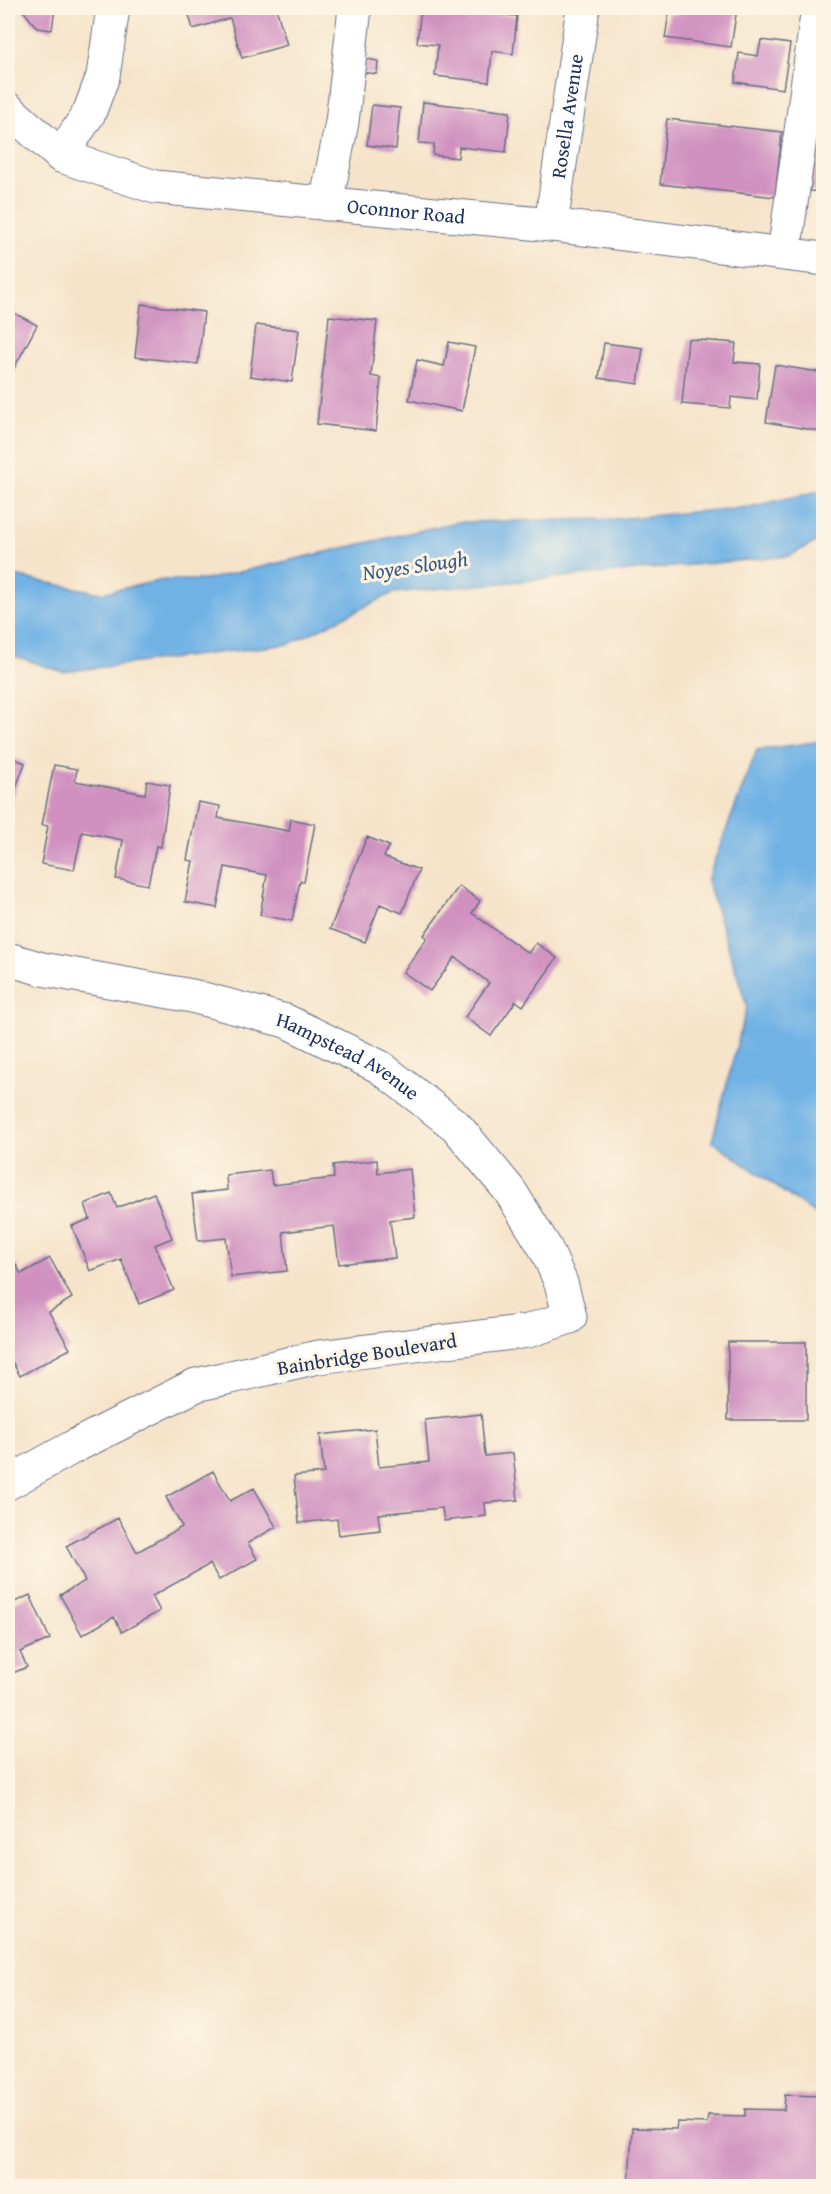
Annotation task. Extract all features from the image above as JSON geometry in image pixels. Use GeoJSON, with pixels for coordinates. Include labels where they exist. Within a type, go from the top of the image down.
{"type":"FeatureCollection","features":[{"type":"Feature","properties":{"kind":"street"},"geometry":{"type":"LineString","coordinates":[[61,156],[89,114],[103,76],[113,8]]}},
{"type":"Feature","properties":{"kind":"street"},"geometry":{"type":"LineString","coordinates":[[326,204],[342,122],[355,8]]}},
{"type":"Feature","properties":{"kind":"street","name":"Rosella Avenue"},"geometry":{"type":"LineString","coordinates":[[551,225],[583,8]]}},
{"type":"Feature","properties":{"kind":"street"},"geometry":{"type":"LineString","coordinates":[[784,254],[818,8]]}},
{"type":"Feature","properties":{"kind":"street","name":"Oconnor Road"},"geometry":{"type":"LineString","coordinates":[[8,109],[61,156],[154,187],[551,225],[824,259]]}},
{"type":"Feature","properties":{"kind":"street","name":"Hampstead Avenue"},"geometry":{"type":"LineString","coordinates":[[8,959],[42,969],[192,996],[286,1021],[380,1067],[456,1126],[510,1191],[546,1249],[561,1283],[570,1317]]}},
{"type":"Feature","properties":{"kind":"street","name":"Bainbridge Boulevard"},"geometry":{"type":"LineString","coordinates":[[8,1483],[75,1446],[196,1385],[318,1357],[528,1331],[570,1317]]}},
{"type":"Feature","properties":{"kind":"water","name":"Noyes Slough"},"geometry":{"type":"Polygon","coordinates":[[[823,490],[823,538],[789,556],[393,593],[289,644],[63,672],[8,654],[8,575],[101,593],[163,580],[205,580],[457,522],[615,519],[750,507],[823,490]]]}},
{"type":"Feature","properties":{"kind":"water"},"geometry":{"type":"Polygon","coordinates":[[[824,741],[823,1220],[712,1141],[747,1006],[707,880],[757,750],[824,741]]]}},
{"type":"Feature","properties":{"kind":"building"},"geometry":{"type":"Polygon","coordinates":[[[21,8],[55,8],[52,30],[37,28],[21,8]]]}},
{"type":"Feature","properties":{"kind":"building"},"geometry":{"type":"Polygon","coordinates":[[[187,8],[276,8],[287,45],[242,58],[230,18],[193,29],[187,8]]]}},
{"type":"Feature","properties":{"kind":"building"},"geometry":{"type":"Polygon","coordinates":[[[421,8],[517,16],[513,54],[492,51],[489,82],[435,76],[438,45],[417,43],[421,8]]]}},
{"type":"Feature","properties":{"kind":"building"},"geometry":{"type":"Polygon","coordinates":[[[678,8],[737,8],[731,47],[665,38],[669,13],[677,14],[678,8]]]}},
{"type":"Feature","properties":{"kind":"building"},"geometry":{"type":"Polygon","coordinates":[[[761,40],[790,44],[783,89],[735,82],[739,53],[758,56],[761,40]]]}},
{"type":"Feature","properties":{"kind":"building"},"geometry":{"type":"Polygon","coordinates":[[[361,58],[378,61],[377,74],[360,72],[361,58]]]}},
{"type":"Feature","properties":{"kind":"building"},"geometry":{"type":"Polygon","coordinates":[[[423,102],[510,112],[506,152],[459,147],[458,158],[433,155],[434,144],[419,143],[423,102]]]}},
{"type":"Feature","properties":{"kind":"building"},"geometry":{"type":"Polygon","coordinates":[[[372,105],[400,108],[396,149],[367,145],[372,105]]]}},
{"type":"Feature","properties":{"kind":"building"},"geometry":{"type":"Polygon","coordinates":[[[667,119],[782,132],[775,197],[660,184],[667,119]]]}},
{"type":"Feature","properties":{"kind":"building"},"geometry":{"type":"Polygon","coordinates":[[[816,139],[824,140],[824,192],[810,191],[816,139]]]}},
{"type":"Feature","properties":{"kind":"building"},"geometry":{"type":"Polygon","coordinates":[[[141,304],[204,312],[198,364],[135,357],[141,304]]]}},
{"type":"Feature","properties":{"kind":"building"},"geometry":{"type":"Polygon","coordinates":[[[8,310],[37,325],[8,380],[8,310]]]}},
{"type":"Feature","properties":{"kind":"building"},"geometry":{"type":"Polygon","coordinates":[[[329,316],[377,321],[371,376],[381,378],[376,431],[317,424],[329,316]]]}},
{"type":"Feature","properties":{"kind":"building"},"geometry":{"type":"Polygon","coordinates":[[[256,325],[299,330],[292,382],[250,376],[256,325]]]}},
{"type":"Feature","properties":{"kind":"building"},"geometry":{"type":"Polygon","coordinates":[[[688,339],[736,343],[734,362],[760,364],[757,400],[731,397],[730,408],[682,404],[688,339]]]}},
{"type":"Feature","properties":{"kind":"building"},"geometry":{"type":"Polygon","coordinates":[[[449,342],[475,347],[462,411],[409,400],[417,360],[444,366],[449,342]]]}},
{"type":"Feature","properties":{"kind":"building"},"geometry":{"type":"Polygon","coordinates":[[[604,343],[643,348],[638,384],[599,378],[604,343]]]}},
{"type":"Feature","properties":{"kind":"building"},"geometry":{"type":"Polygon","coordinates":[[[775,365],[824,373],[824,432],[766,422],[775,365]]]}},
{"type":"Feature","properties":{"kind":"building"},"geometry":{"type":"Polygon","coordinates":[[[8,756],[25,763],[8,810],[8,756]]]}},
{"type":"Feature","properties":{"kind":"building"},"geometry":{"type":"Polygon","coordinates":[[[54,765],[77,769],[75,781],[145,794],[147,781],[170,785],[161,847],[156,846],[148,885],[116,879],[123,840],[82,832],[74,870],[41,864],[48,826],[42,825],[54,765]]]}},
{"type":"Feature","properties":{"kind":"building"},"geometry":{"type":"Polygon","coordinates":[[[198,802],[220,806],[218,818],[289,831],[291,819],[315,824],[304,882],[300,881],[292,921],[260,915],[267,875],[225,867],[217,908],[185,902],[193,861],[187,860],[198,802]]]}},
{"type":"Feature","properties":{"kind":"building"},"geometry":{"type":"Polygon","coordinates":[[[367,837],[389,846],[384,857],[419,870],[402,913],[380,904],[365,942],[330,929],[367,837]]]}},
{"type":"Feature","properties":{"kind":"building"},"geometry":{"type":"Polygon","coordinates":[[[459,886],[480,901],[472,913],[528,953],[536,943],[557,958],[523,1006],[516,1001],[491,1036],[465,1017],[489,983],[455,957],[430,991],[403,972],[427,938],[424,935],[459,886]]]}},
{"type":"Feature","properties":{"kind":"building"},"geometry":{"type":"Polygon","coordinates":[[[377,1160],[378,1173],[410,1169],[415,1217],[390,1220],[395,1258],[339,1264],[334,1226],[283,1232],[287,1271],[231,1277],[226,1238],[198,1241],[192,1194],[227,1190],[226,1175],[270,1170],[272,1185],[334,1178],[333,1165],[377,1160]]]}},
{"type":"Feature","properties":{"kind":"building"},"geometry":{"type":"Polygon","coordinates":[[[111,1193],[117,1208],[154,1193],[172,1238],[155,1245],[174,1290],[139,1304],[121,1259],[90,1271],[72,1226],[90,1219],[85,1204],[111,1193]]]}},
{"type":"Feature","properties":{"kind":"building"},"geometry":{"type":"Polygon","coordinates":[[[50,1258],[72,1298],[49,1312],[70,1349],[20,1376],[8,1354],[8,1267],[15,1263],[21,1274],[50,1258]]]}},
{"type":"Feature","properties":{"kind":"building"},"geometry":{"type":"Polygon","coordinates":[[[728,1342],[806,1342],[806,1420],[728,1420],[728,1342]]]}},
{"type":"Feature","properties":{"kind":"building"},"geometry":{"type":"Polygon","coordinates":[[[481,1414],[485,1456],[513,1453],[518,1500],[485,1503],[486,1516],[444,1521],[442,1508],[378,1514],[380,1530],[339,1535],[337,1519],[299,1523],[294,1476],[324,1473],[320,1435],[375,1429],[379,1467],[429,1462],[425,1420],[481,1414]]]}},
{"type":"Feature","properties":{"kind":"building"},"geometry":{"type":"Polygon","coordinates":[[[213,1471],[230,1501],[254,1488],[276,1527],[248,1543],[257,1559],[219,1580],[210,1564],[152,1596],[160,1611],[122,1632],[114,1617],[82,1635],[60,1595],[85,1581],[66,1546],[118,1518],[137,1552],[182,1527],[166,1497],[213,1471]]]}},
{"type":"Feature","properties":{"kind":"building"},"geometry":{"type":"Polygon","coordinates":[[[30,1595],[50,1639],[20,1652],[27,1667],[8,1675],[8,1605],[30,1595]]]}},
{"type":"Feature","properties":{"kind":"building"},"geometry":{"type":"Polygon","coordinates":[[[785,2095],[824,2096],[824,2186],[629,2186],[632,2128],[676,2129],[677,2122],[707,2123],[708,2115],[745,2116],[745,2109],[784,2110],[785,2095]]]}}]}
